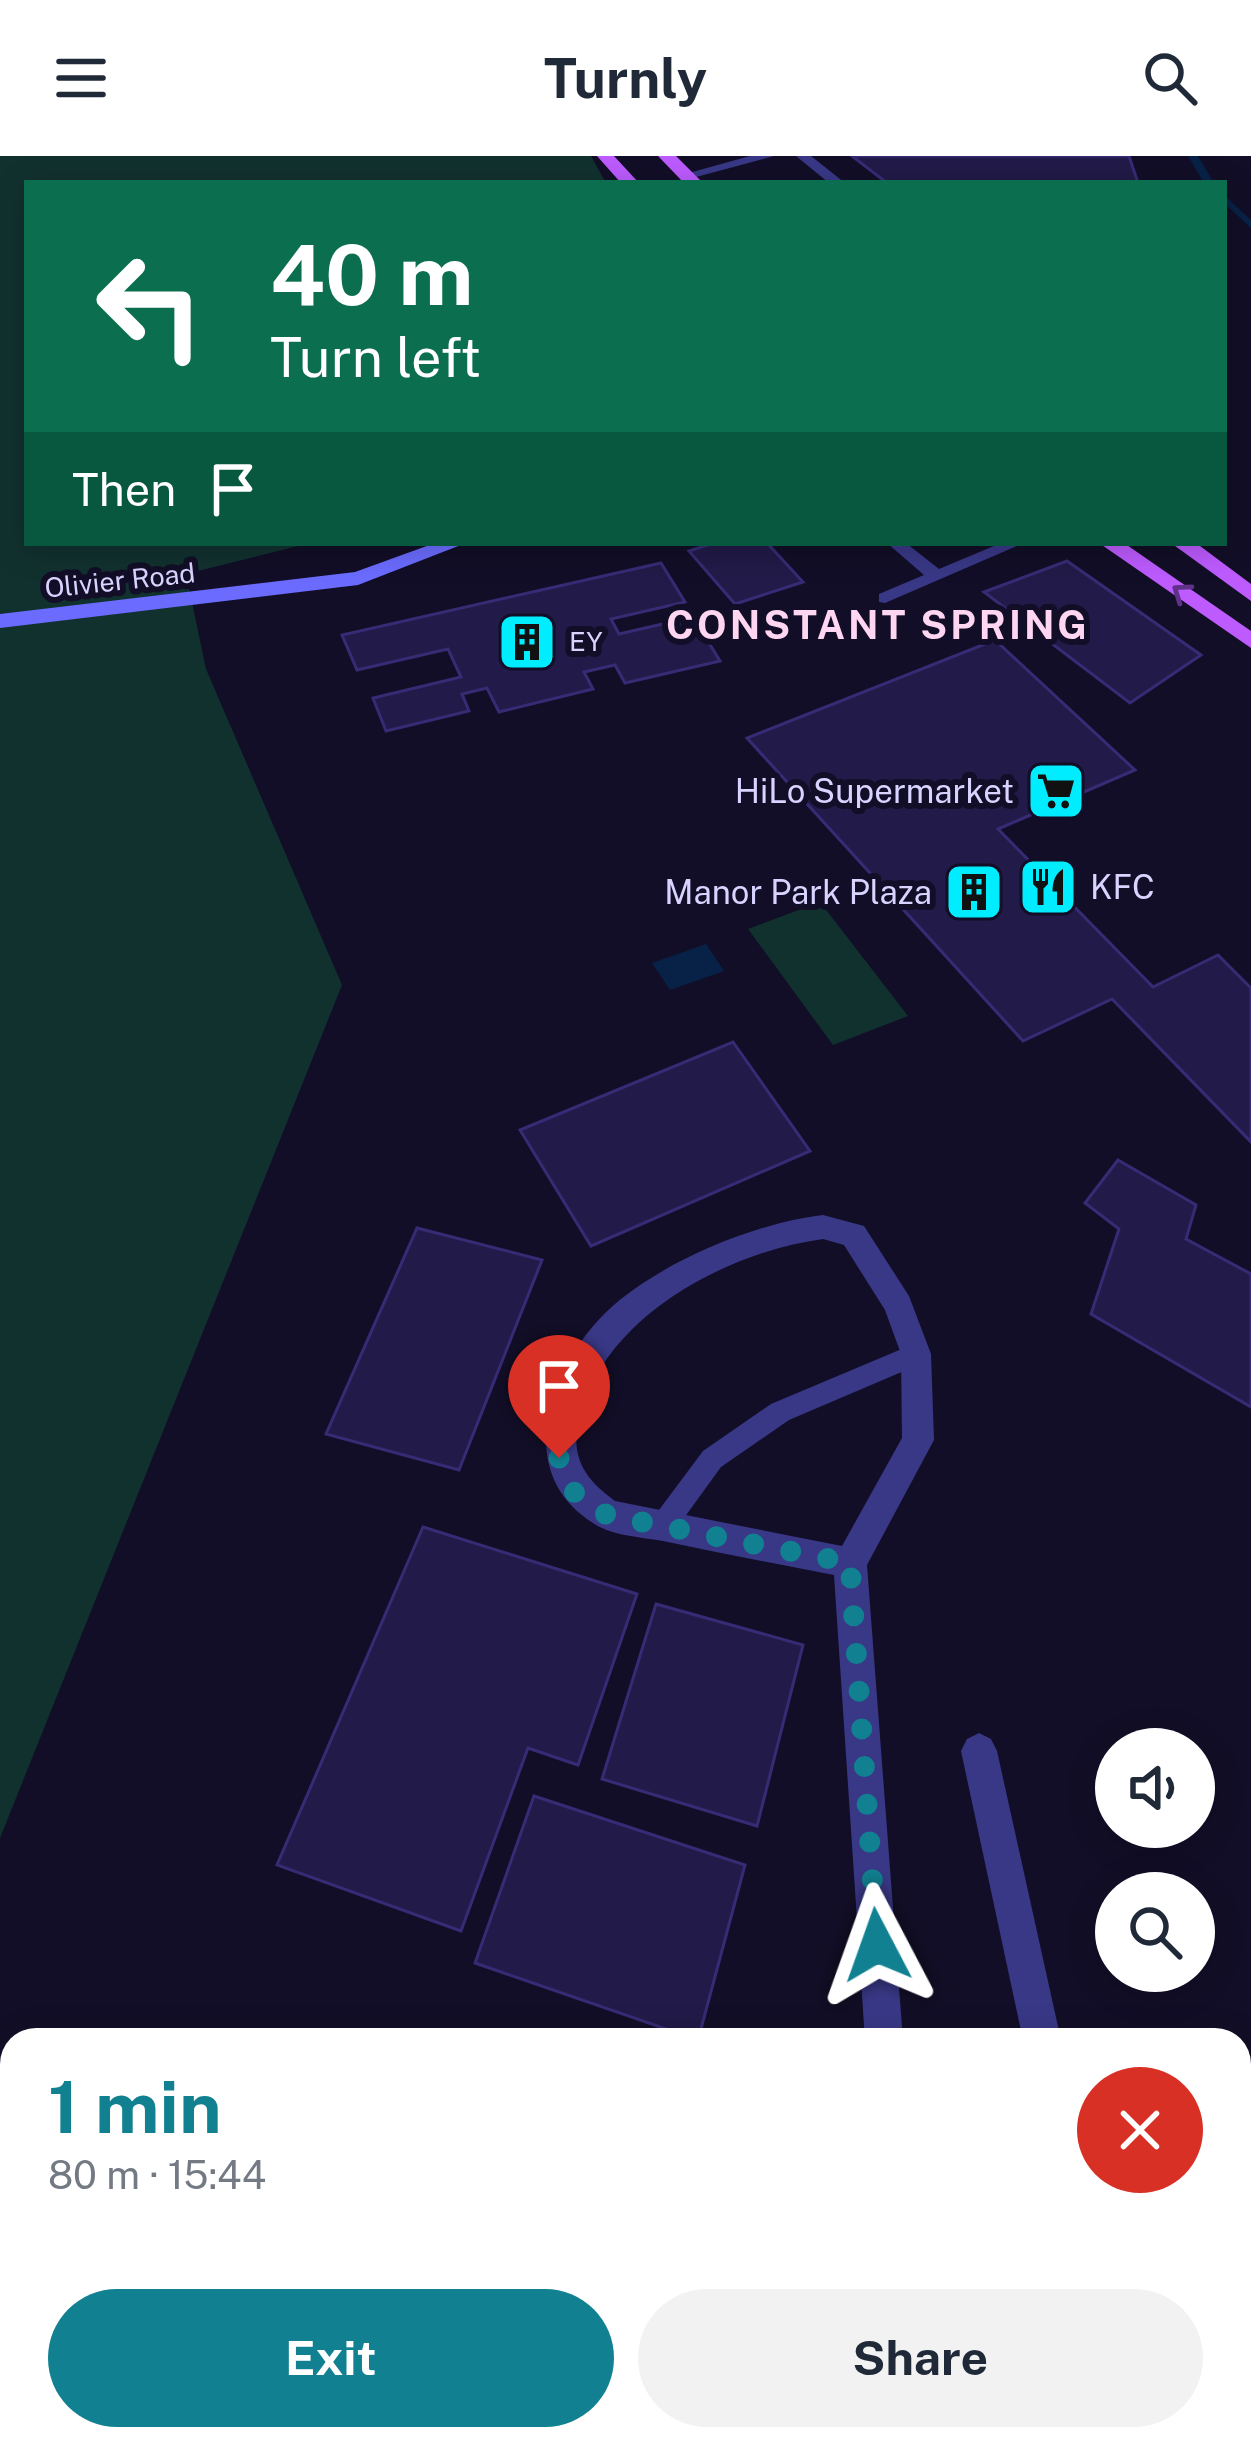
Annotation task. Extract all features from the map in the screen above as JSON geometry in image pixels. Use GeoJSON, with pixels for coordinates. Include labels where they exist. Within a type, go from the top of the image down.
{"type":"FeatureCollection","features":[{"type":"Feature","properties":{"kind":"main road"},"geometry":{"type":"LineString","coordinates":[[605,156],[627,180]]}},
{"type":"Feature","properties":{"kind":"main road"},"geometry":{"type":"LineString","coordinates":[[666,156],[690,180]]}},
{"type":"Feature","properties":{"kind":"main road","name":"Olivier Road"},"geometry":{"type":"LineString","coordinates":[[0,621],[358,578],[447,546]]}},
{"type":"Feature","properties":{"kind":"main road"},"geometry":{"type":"LineString","coordinates":[[1114,546],[1251,641]]}},
{"type":"Feature","properties":{"kind":"main road"},"geometry":{"type":"LineString","coordinates":[[1186,546],[1251,594]]}},
{"type":"Feature","properties":{"kind":"street"},"geometry":{"type":"LineString","coordinates":[[850,1563],[607,1515],[574,1492],[559,1458],[561,1425],[578,1372],[612,1322],[664,1282],[795,1230],[823,1227],[854,1235],[898,1305],[916,1354],[918,1440],[850,1563],[883,2028]]}},
{"type":"Feature","properties":{"kind":"street"},"geometry":{"type":"LineString","coordinates":[[979,1751],[1039,2028]]}},
{"type":"Feature","properties":{"kind":"lane"},"geometry":{"type":"LineString","coordinates":[[690,180],[767,156]]}},
{"type":"Feature","properties":{"kind":"lane"},"geometry":{"type":"LineString","coordinates":[[803,156],[834,180]]}},
{"type":"Feature","properties":{"kind":"lane"},"geometry":{"type":"LineString","coordinates":[[899,546],[935,575]]}},
{"type":"Feature","properties":{"kind":"lane"},"geometry":{"type":"LineString","coordinates":[[885,598],[991,548]]}},
{"type":"Feature","properties":{"kind":"lane"},"geometry":{"type":"LineString","coordinates":[[662,1527],[712,1459],[780,1412],[916,1354]]}},
{"type":"Feature","properties":{"kind":"green space"},"geometry":{"type":"Polygon","coordinates":[[[0,156],[591,156],[604,180],[24,180],[24,546],[298,546],[186,574],[206,669],[342,985],[0,1838],[0,156]]]}},
{"type":"Feature","properties":{"kind":"green space"},"geometry":{"type":"Polygon","coordinates":[[[820,902],[908,1016],[833,1045],[748,929],[820,902]]]}},
{"type":"Feature","properties":{"kind":"water"},"geometry":{"type":"Polygon","coordinates":[[[706,944],[724,971],[670,990],[652,963],[706,944]]]}},
{"type":"Feature","properties":{"kind":"building"},"geometry":{"type":"Polygon","coordinates":[[[852,156],[1129,156],[1137,180],[883,180],[852,156]]]}},
{"type":"Feature","properties":{"kind":"building"},"geometry":{"type":"Polygon","coordinates":[[[705,546],[770,546],[803,582],[735,604],[689,551],[705,546]]]}},
{"type":"Feature","properties":{"kind":"building"},"geometry":{"type":"Polygon","coordinates":[[[1067,561],[1201,655],[1130,703],[984,592],[1067,561]]]}},
{"type":"Feature","properties":{"kind":"building","name":"EY"},"geometry":{"type":"Polygon","coordinates":[[[661,563],[685,602],[611,619],[619,634],[693,617],[720,661],[625,683],[615,665],[584,672],[593,689],[499,712],[487,688],[462,694],[469,711],[386,731],[373,698],[461,677],[448,649],[357,670],[342,635],[661,563]]]}},
{"type":"Feature","properties":{"kind":"building","name":"Manor Park Plaza"},"geometry":{"type":"Polygon","coordinates":[[[995,640],[1135,770],[998,829],[1153,987],[1218,955],[1251,988],[1251,1142],[1112,999],[1023,1041],[747,738],[995,640]]]}},
{"type":"Feature","properties":{"kind":"building"},"geometry":{"type":"Polygon","coordinates":[[[733,1042],[810,1151],[591,1246],[520,1130],[733,1042]]]}},
{"type":"Feature","properties":{"kind":"building"},"geometry":{"type":"Polygon","coordinates":[[[1118,1160],[1196,1205],[1186,1239],[1251,1274],[1251,1407],[1091,1314],[1119,1229],[1085,1203],[1118,1160]]]}},
{"type":"Feature","properties":{"kind":"building"},"geometry":{"type":"Polygon","coordinates":[[[417,1228],[542,1260],[459,1470],[326,1434],[417,1228]]]}},
{"type":"Feature","properties":{"kind":"building"},"geometry":{"type":"Polygon","coordinates":[[[423,1527],[637,1594],[578,1765],[528,1748],[461,1931],[277,1865],[423,1527]]]}},
{"type":"Feature","properties":{"kind":"building"},"geometry":{"type":"Polygon","coordinates":[[[656,1604],[803,1645],[757,1826],[602,1779],[656,1604]]]}},
{"type":"Feature","properties":{"kind":"building"},"geometry":{"type":"Polygon","coordinates":[[[534,1796],[745,1865],[701,2028],[663,2028],[475,1963],[534,1796]]]}},
{"type":"Feature","properties":{"kind":"waterway"},"geometry":{"type":"LineString","coordinates":[[1193,156],[1207,180]]}},
{"type":"Feature","properties":{"kind":"waterway"},"geometry":{"type":"LineString","coordinates":[[1227,201],[1251,225]]}},
{"type":"Feature","properties":{"kind":"place","name":"EY"},"geometry":{"type":"Point","coordinates":[527,642]}},
{"type":"Feature","properties":{"kind":"place","name":"HiLo Supermarket"},"geometry":{"type":"Point","coordinates":[1056,791]}},
{"type":"Feature","properties":{"kind":"place","name":"KFC"},"geometry":{"type":"Point","coordinates":[1048,887]}},
{"type":"Feature","properties":{"kind":"place","name":"Manor Park Plaza"},"geometry":{"type":"Point","coordinates":[974,892]}},
{"type":"Feature","properties":{"kind":"district","name":"CONSTANT SPRING"},"geometry":{"type":"Point","coordinates":[878,625]}},
{"type":"Feature","properties":{"kind":"route"},"geometry":{"type":"LineString","coordinates":[[559,1458],[574,1492],[607,1515],[850,1563],[877,1945]]}}]}
